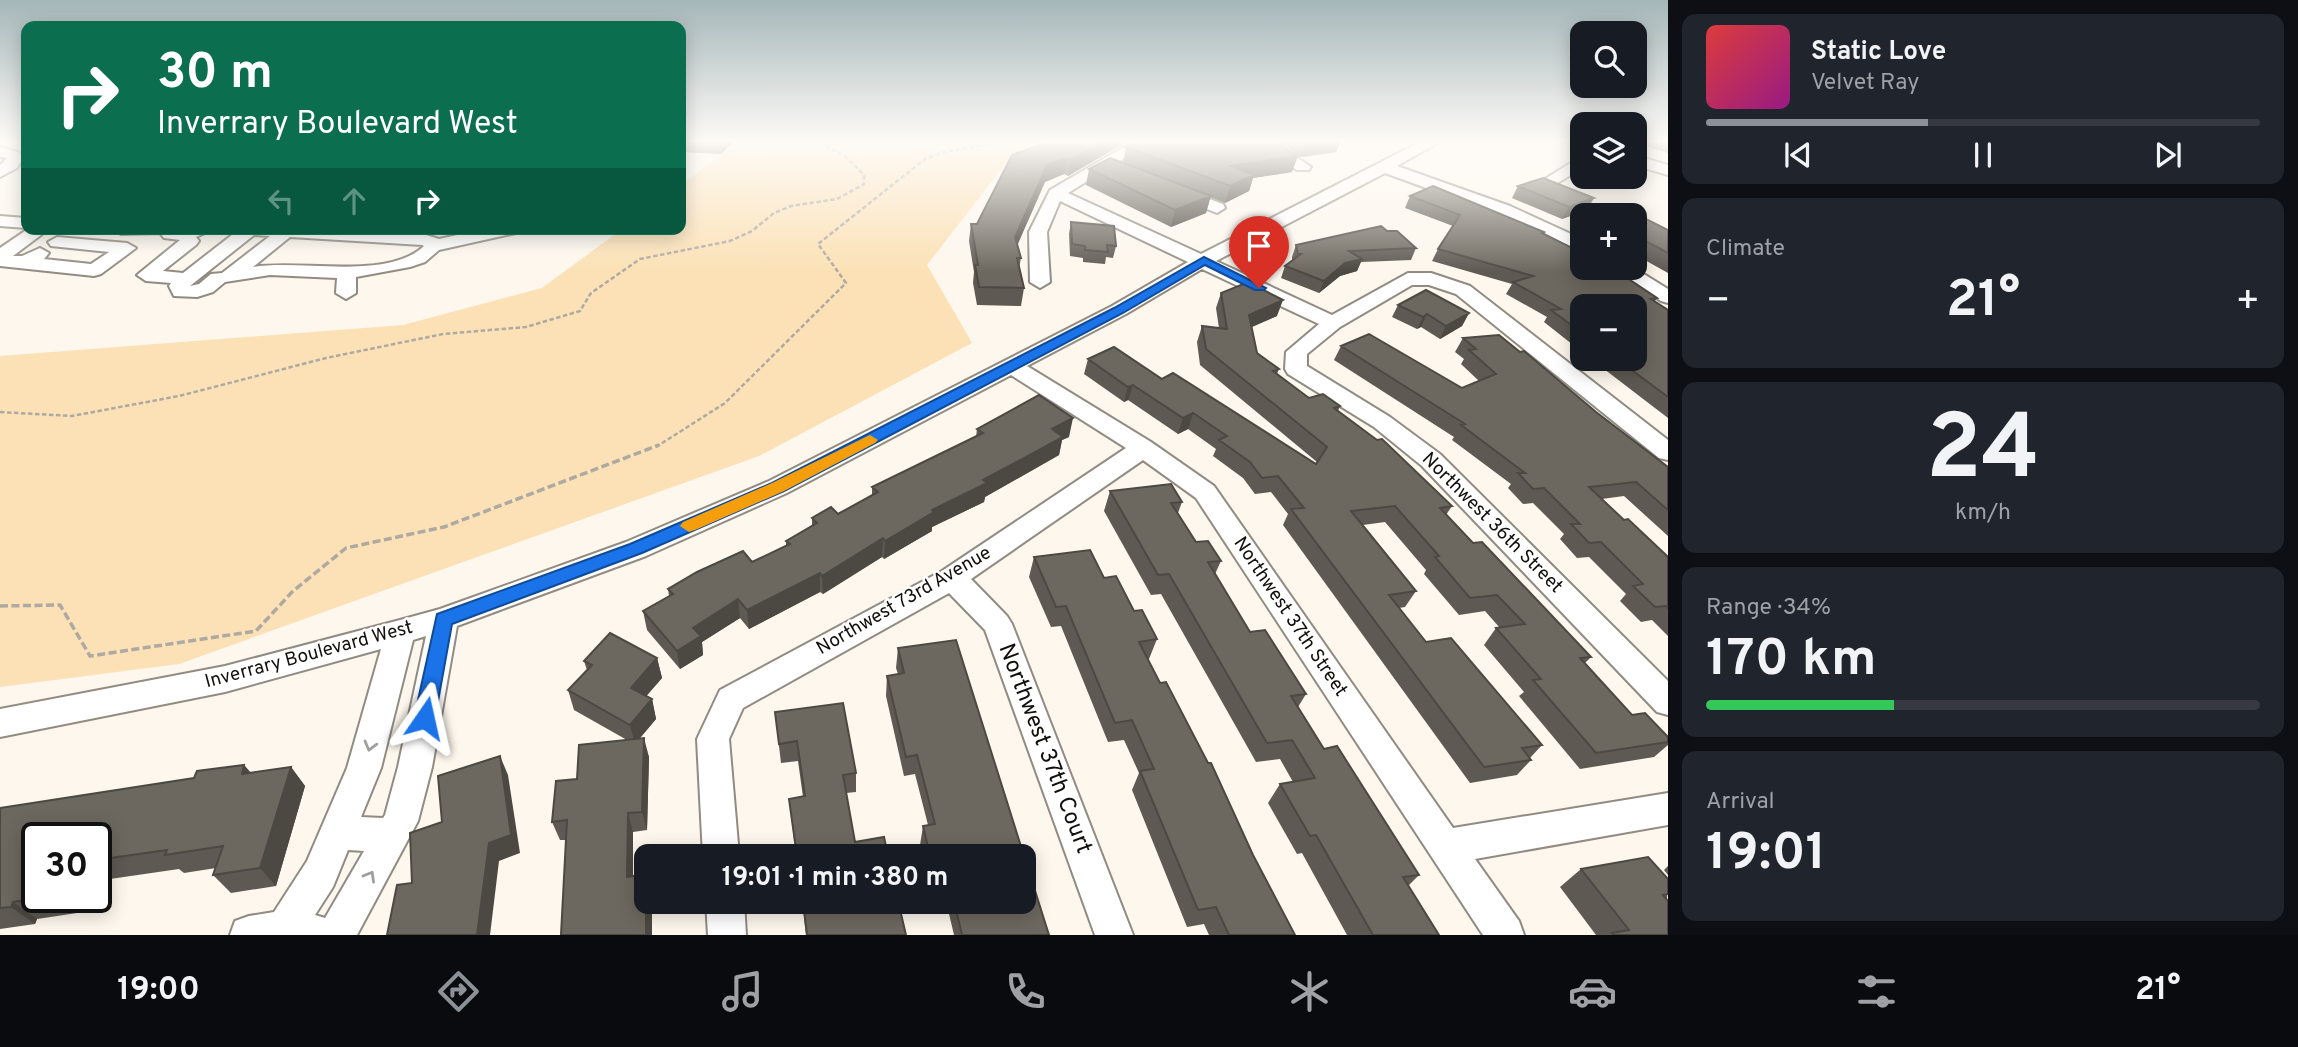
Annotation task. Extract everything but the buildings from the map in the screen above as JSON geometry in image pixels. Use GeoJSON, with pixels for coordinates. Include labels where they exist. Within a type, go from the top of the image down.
{"type":"FeatureCollection","features":[{"type":"Feature","properties":{"kind":"street"},"geometry":{"type":"LineString","coordinates":[[1040,282],[1038,232],[1056,193],[1070,185]]}},
{"type":"Feature","properties":{"kind":"street","name":"Inverrary Boulevard West"},"geometry":{"type":"LineString","coordinates":[[0,723],[225,678],[400,632],[444,619],[636,549],[778,487],[1118,310],[1204,260],[1353,185]]}},
{"type":"Feature","properties":{"kind":"street"},"geometry":{"type":"LineString","coordinates":[[1433,185],[1504,210],[1570,240]]}},
{"type":"Feature","properties":{"kind":"street"},"geometry":{"type":"LineString","coordinates":[[1167,188],[1217,208]]}},
{"type":"Feature","properties":{"kind":"street"},"geometry":{"type":"LineString","coordinates":[[1056,193],[1334,323],[1408,279],[1431,279],[1463,290],[1668,452]]}},
{"type":"Feature","properties":{"kind":"street"},"geometry":{"type":"LineString","coordinates":[[3,223],[21,223]]}},
{"type":"Feature","properties":{"kind":"street"},"geometry":{"type":"LineString","coordinates":[[2,257],[32,235]]}},
{"type":"Feature","properties":{"kind":"street"},"geometry":{"type":"LineString","coordinates":[[26,262],[67,235]]}},
{"type":"Feature","properties":{"kind":"street"},"geometry":{"type":"LineString","coordinates":[[186,235],[190,242],[146,275],[187,279]]}},
{"type":"Feature","properties":{"kind":"street"},"geometry":{"type":"LineString","coordinates":[[240,235],[179,286],[181,292],[203,290],[211,286],[281,235]]}},
{"type":"Feature","properties":{"kind":"street"},"geometry":{"type":"LineString","coordinates":[[274,271],[312,235]]}},
{"type":"Feature","properties":{"kind":"street"},"geometry":{"type":"LineString","coordinates":[[313,272],[351,235]]}},
{"type":"Feature","properties":{"kind":"street"},"geometry":{"type":"LineString","coordinates":[[362,235],[426,240],[433,246]]}},
{"type":"Feature","properties":{"kind":"street"},"geometry":{"type":"LineString","coordinates":[[223,278],[274,271],[353,271],[414,261],[429,253],[433,246],[475,235]]}},
{"type":"Feature","properties":{"kind":"street"},"geometry":{"type":"LineString","coordinates":[[346,293],[353,271],[393,238]]}},
{"type":"Feature","properties":{"kind":"street"},"geometry":{"type":"LineString","coordinates":[[2,257],[94,270],[127,248],[57,242]]}},
{"type":"Feature","properties":{"kind":"street"},"geometry":{"type":"LineString","coordinates":[[1641,280],[1668,297]]}},
{"type":"Feature","properties":{"kind":"street","name":"Northwest 36th Street"},"geometry":{"type":"LineString","coordinates":[[1334,323],[1297,352],[1296,369],[1382,422],[1431,460],[1668,702]]}},
{"type":"Feature","properties":{"kind":"street","name":"Northwest 37th Street"},"geometry":{"type":"LineString","coordinates":[[1011,366],[1143,448],[1205,492],[1504,935]]}},
{"type":"Feature","properties":{"kind":"street","name":"Northwest 73rd Avenue"},"geometry":{"type":"LineString","coordinates":[[721,844],[713,739],[731,699],[953,578],[1143,448]]}},
{"type":"Feature","properties":{"kind":"street","name":"Northwest 37th Court"},"geometry":{"type":"LineString","coordinates":[[953,578],[997,624],[1114,935]]}},
{"type":"Feature","properties":{"kind":"street"},"geometry":{"type":"LineString","coordinates":[[336,935],[401,821],[415,767],[444,619]]}},
{"type":"Feature","properties":{"kind":"street"},"geometry":{"type":"LineString","coordinates":[[284,933],[320,874],[364,768],[400,632]]}},
{"type":"Feature","properties":{"kind":"street"},"geometry":{"type":"LineString","coordinates":[[1446,847],[1668,808]]}},
{"type":"Feature","properties":{"kind":"street"},"geometry":{"type":"LineString","coordinates":[[338,832],[392,836]]}},
{"type":"Feature","properties":{"kind":"street"},"geometry":{"type":"LineString","coordinates":[[726,914],[727,935]]}},
{"type":"Feature","properties":{"kind":"path"},"geometry":{"type":"LineString","coordinates":[[0,412],[72,416],[179,396],[326,358],[443,334],[526,327],[580,311],[591,293],[640,259],[730,241],[752,231],[774,213],[790,206],[837,199],[863,185]]}},
{"type":"Feature","properties":{"kind":"path"},"geometry":{"type":"LineString","coordinates":[[0,606],[60,605],[90,656],[256,631],[293,591],[346,548],[444,527],[656,447],[725,403],[846,284],[818,244],[893,185]]}},
{"type":"Feature","properties":{"kind":"shaded area"},"geometry":{"type":"Polygon","coordinates":[[[686,185],[989,185],[927,265],[972,343],[759,456],[179,664],[0,687],[0,356],[403,325],[542,288],[614,235],[686,235],[686,185]]]}},
{"type":"Feature","properties":{"kind":"slow traffic"},"geometry":{"type":"LineString","coordinates":[[689,526],[778,487],[870,440]]}},
{"type":"Feature","properties":{"kind":"route"},"geometry":{"type":"LineString","coordinates":[[425,718],[444,619],[636,549],[778,487],[1118,310],[1204,260],[1259,288]]}}]}
